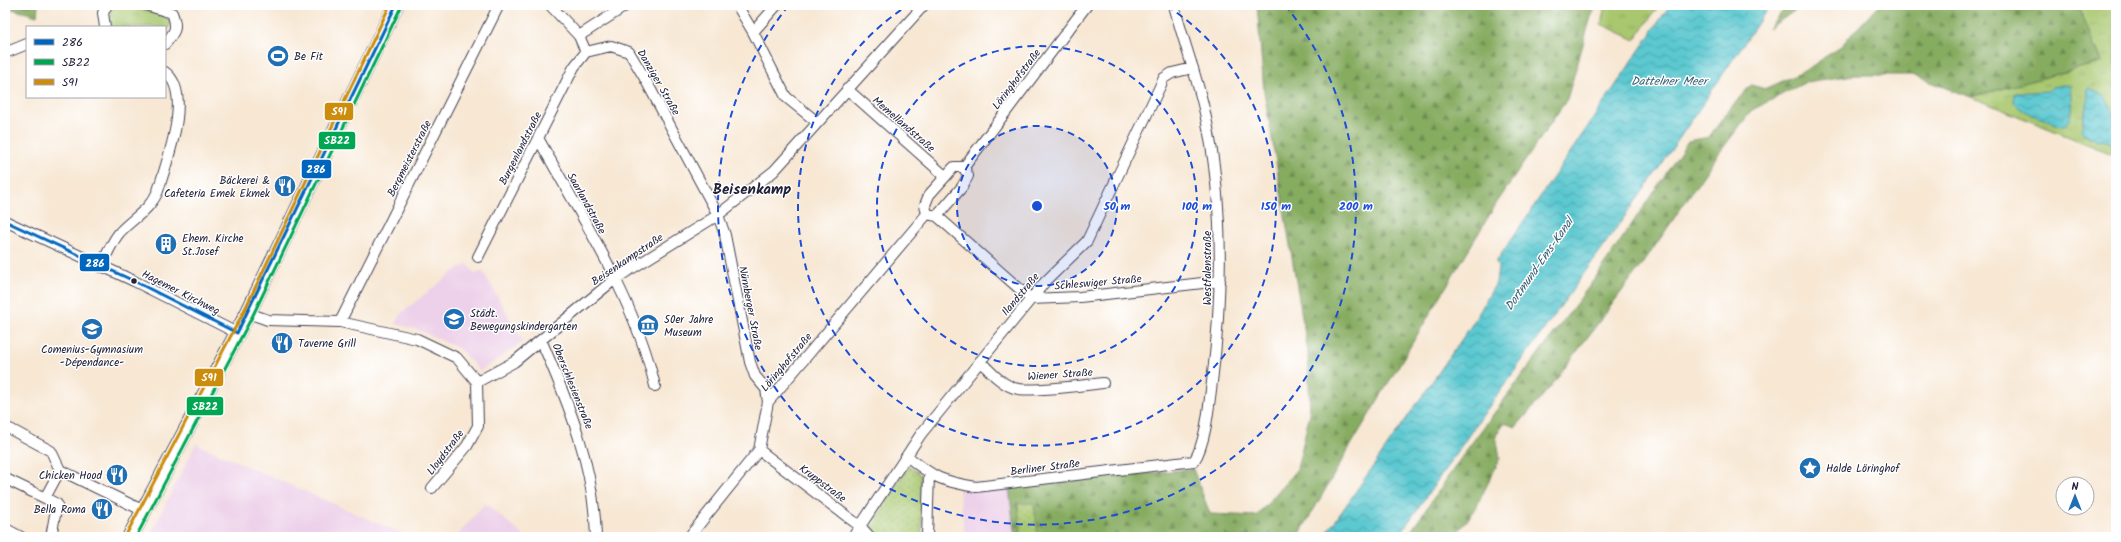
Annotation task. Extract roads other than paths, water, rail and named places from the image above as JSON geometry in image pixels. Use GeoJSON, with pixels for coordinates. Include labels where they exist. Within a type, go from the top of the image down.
{"type":"FeatureCollection","features":[{"type":"Feature","properties":{"kind":"main road"},"geometry":{"type":"LineString","coordinates":[[130,537],[248,312],[396,5]]}},
{"type":"Feature","properties":{"kind":"street"},"geometry":{"type":"LineString","coordinates":[[104,26],[103,12],[107,5]]}},
{"type":"Feature","properties":{"kind":"street"},"geometry":{"type":"LineString","coordinates":[[146,5],[172,13],[176,23],[173,34],[166,43]]}},
{"type":"Feature","properties":{"kind":"street","name":"Bergmeisterstraße"},"geometry":{"type":"LineString","coordinates":[[340,322],[499,5]]}},
{"type":"Feature","properties":{"kind":"street"},"geometry":{"type":"LineString","coordinates":[[550,5],[579,36],[586,52]]}},
{"type":"Feature","properties":{"kind":"street"},"geometry":{"type":"LineString","coordinates":[[579,36],[627,5]]}},
{"type":"Feature","properties":{"kind":"street"},"geometry":{"type":"LineString","coordinates":[[736,5],[753,32],[786,97],[817,122]]}},
{"type":"Feature","properties":{"kind":"street"},"geometry":{"type":"LineString","coordinates":[[753,32],[777,5]]}},
{"type":"Feature","properties":{"kind":"street","name":"Beisenkampstraße"},"geometry":{"type":"LineString","coordinates":[[477,382],[514,362],[615,279],[718,215],[774,171],[924,5]]}},
{"type":"Feature","properties":{"kind":"street","name":"Löringhofstraße"},"geometry":{"type":"LineString","coordinates":[[689,537],[759,450],[768,402],[932,215],[962,187],[968,176],[964,167],[1086,5]]}},
{"type":"Feature","properties":{"kind":"street","name":"Westfalenstraße"},"geometry":{"type":"LineString","coordinates":[[1174,5],[1205,113],[1214,172],[1220,232],[1220,281],[1216,347],[1209,402],[1199,454],[1194,461]]}},
{"type":"Feature","properties":{"kind":"street"},"geometry":{"type":"LineString","coordinates":[[5,53],[26,44]]}},
{"type":"Feature","properties":{"kind":"street","name":"Danziger Straße"},"geometry":{"type":"LineString","coordinates":[[586,52],[612,46],[629,52],[718,215]]}},
{"type":"Feature","properties":{"kind":"street","name":"Burgenlandstraße"},"geometry":{"type":"LineString","coordinates":[[478,257],[574,66],[586,52]]}},
{"type":"Feature","properties":{"kind":"street","name":"Ilandstraße"},"geometry":{"type":"LineString","coordinates":[[853,537],[861,527],[920,434],[1031,299],[1058,268],[1088,241],[1164,78],[1172,73],[1193,68]]}},
{"type":"Feature","properties":{"kind":"street"},"geometry":{"type":"LineString","coordinates":[[100,267],[119,232],[142,214],[154,200],[158,191],[178,115],[176,88],[166,73]]}},
{"type":"Feature","properties":{"kind":"street","name":"Memellandstraße"},"geometry":{"type":"LineString","coordinates":[[847,89],[945,176]]}},
{"type":"Feature","properties":{"kind":"street","name":"Saarlandstraße"},"geometry":{"type":"LineString","coordinates":[[538,138],[615,279],[649,361],[655,386]]}},
{"type":"Feature","properties":{"kind":"street"},"geometry":{"type":"LineString","coordinates":[[964,167],[954,167],[929,195],[925,204],[932,215],[1031,299]]}},
{"type":"Feature","properties":{"kind":"street","name":"Nürnberger Straße"},"geometry":{"type":"LineString","coordinates":[[718,215],[726,235],[750,362],[755,376],[766,389],[768,402]]}},
{"type":"Feature","properties":{"kind":"street","name":"Hagemer Kirchweg"},"geometry":{"type":"LineString","coordinates":[[5,221],[100,267],[134,281],[237,334]]}},
{"type":"Feature","properties":{"kind":"street","name":"Schleswiger Straße"},"geometry":{"type":"LineString","coordinates":[[1031,299],[1080,297],[1220,281]]}},
{"type":"Feature","properties":{"kind":"street"},"geometry":{"type":"LineString","coordinates":[[248,312],[268,320],[340,322],[417,339],[457,358],[477,382]]}},
{"type":"Feature","properties":{"kind":"street","name":"Oberschlesienstraße"},"geometry":{"type":"LineString","coordinates":[[541,340],[567,399],[580,438],[595,504],[596,537]]}},
{"type":"Feature","properties":{"kind":"street","name":"Wiener Straße"},"geometry":{"type":"LineString","coordinates":[[980,361],[1002,382],[1015,388],[1040,388],[1103,383]]}},
{"type":"Feature","properties":{"kind":"street","name":"Lloydstraße"},"geometry":{"type":"LineString","coordinates":[[432,488],[467,446],[478,426],[477,382]]}},
{"type":"Feature","properties":{"kind":"street"},"geometry":{"type":"LineString","coordinates":[[10,429],[51,451],[60,470],[144,510]]}},
{"type":"Feature","properties":{"kind":"street","name":"Kruppstraße"},"geometry":{"type":"LineString","coordinates":[[759,450],[861,527],[870,537]]}},
{"type":"Feature","properties":{"kind":"street","name":"Berliner Straße"},"geometry":{"type":"LineString","coordinates":[[907,456],[929,474],[949,482],[976,487],[1194,461]]}},
{"type":"Feature","properties":{"kind":"street"},"geometry":{"type":"LineString","coordinates":[[45,498],[60,470]]}},
{"type":"Feature","properties":{"kind":"street"},"geometry":{"type":"LineString","coordinates":[[928,537],[929,474]]}},
{"type":"Feature","properties":{"kind":"street"},"geometry":{"type":"LineString","coordinates":[[8,480],[57,504],[51,537]]}},
{"type":"Feature","properties":{"kind":"street"},"geometry":{"type":"LineString","coordinates":[[6,529],[21,537]]}},
{"type":"Feature","properties":{"kind":"water","name":"Dattelner Meer"},"geometry":{"type":"Polygon","coordinates":[[[1670,5],[1770,5],[1655,174],[1398,537],[1324,537],[1473,323],[1496,283],[1498,267],[1496,262],[1670,5]]]}},
{"type":"Feature","properties":{"kind":"water"},"geometry":{"type":"Polygon","coordinates":[[[2063,85],[2070,86],[2071,95],[2071,111],[2069,120],[2066,124],[2060,126],[2024,111],[2014,103],[2015,93],[2048,91],[2052,87],[2063,85]]]}},
{"type":"Feature","properties":{"kind":"water"},"geometry":{"type":"Polygon","coordinates":[[[2088,88],[2105,97],[2110,104],[2115,120],[2116,148],[2109,142],[2104,140],[2098,141],[2084,134],[2081,130],[2087,106],[2088,88]]]}},
{"type":"Feature","properties":{"kind":"place","name":"Be Fit"},"geometry":{"type":"Point","coordinates":[278,56]}},
{"type":"Feature","properties":{"kind":"place","name":"Bäckerei & Cafeteria Emek Ekmek"},"geometry":{"type":"Point","coordinates":[285,186]}},
{"type":"Feature","properties":{"kind":"place","name":"Ehem. Kirche St.Josef"},"geometry":{"type":"Point","coordinates":[166,244]}},
{"type":"Feature","properties":{"kind":"place","name":"Städt. Bewegungskindergarten"},"geometry":{"type":"Point","coordinates":[454,319]}},
{"type":"Feature","properties":{"kind":"place","name":"50er Jahre Museum"},"geometry":{"type":"Point","coordinates":[648,325]}},
{"type":"Feature","properties":{"kind":"place","name":"Comenius-Gymnasium -Dépendance-"},"geometry":{"type":"Point","coordinates":[92,329]}},
{"type":"Feature","properties":{"kind":"place","name":"Taverne Grill"},"geometry":{"type":"Point","coordinates":[282,343]}},
{"type":"Feature","properties":{"kind":"place","name":"Halde Löringhof"},"geometry":{"type":"Point","coordinates":[1810,468]}},
{"type":"Feature","properties":{"kind":"place","name":"Chicken Hood"},"geometry":{"type":"Point","coordinates":[117,475]}},
{"type":"Feature","properties":{"kind":"place","name":"Bella Roma"},"geometry":{"type":"Point","coordinates":[102,509]}},
{"type":"Feature","properties":{"kind":"district","name":"Beisenkamp"},"geometry":{"type":"Point","coordinates":[752,189]}},
{"type":"Feature","properties":{"kind":"water label","name":"Dortmund-Ems-Kanal"},"geometry":{"type":"Point","coordinates":[1539,264]}}]}
